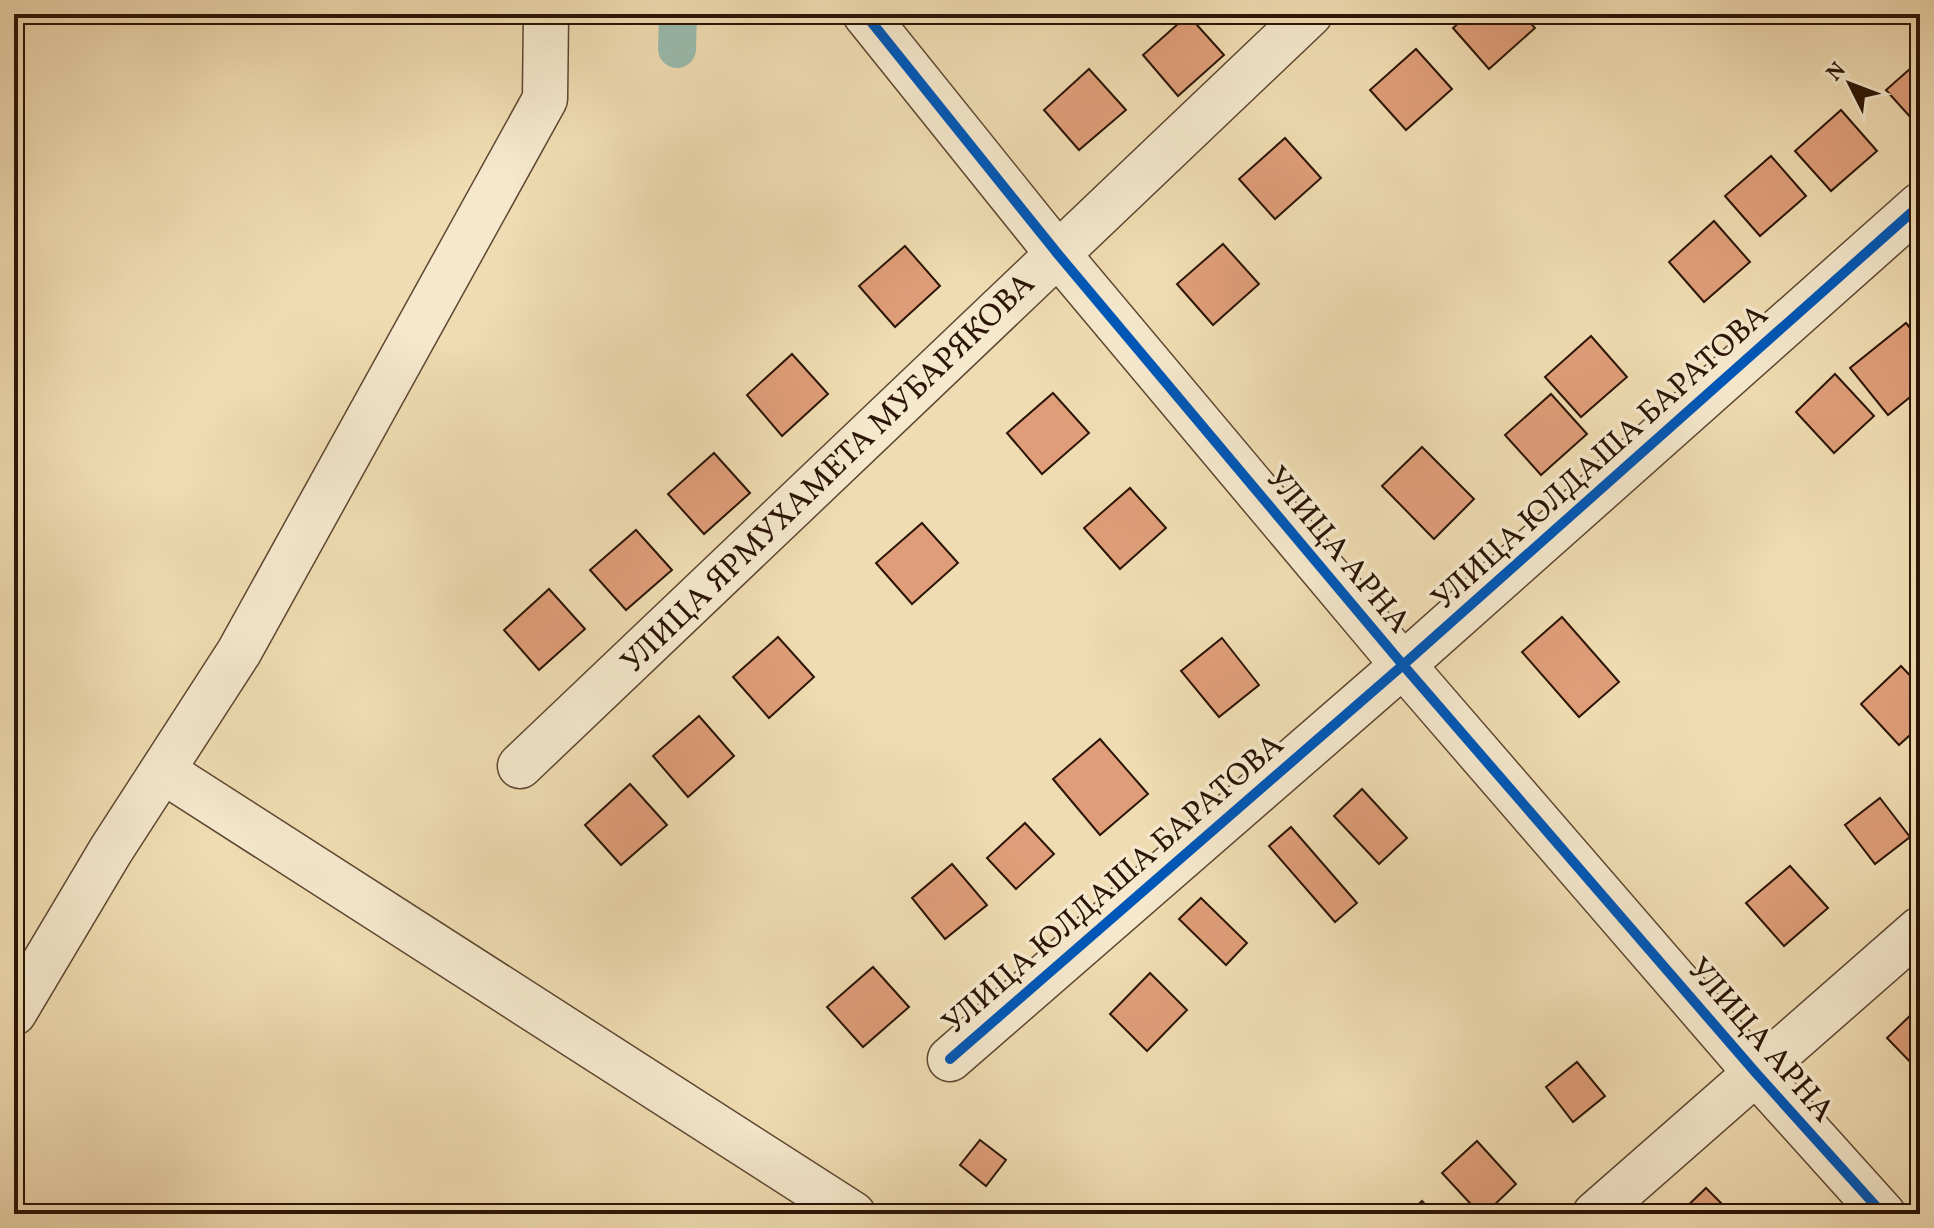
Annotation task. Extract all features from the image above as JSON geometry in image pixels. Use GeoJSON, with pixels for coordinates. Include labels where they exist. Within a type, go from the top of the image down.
{"type":"FeatureCollection","features":[{"type":"Feature","properties":{"kind":"street"},"geometry":{"type":"LineString","coordinates":[[14,1013],[111,850],[239,652],[545,99],[546,14]]}},
{"type":"Feature","properties":{"kind":"street","name":"УЛИЦА АРНА"},"geometry":{"type":"LineString","coordinates":[[865,14],[1057,253],[1403,665],[1756,1073],[1883,1214]]}},
{"type":"Feature","properties":{"kind":"street","name":"УЛИЦА ЯРМУХАМЕТА МУБАРЯКОВА"},"geometry":{"type":"LineString","coordinates":[[520,766],[1310,14]]}},
{"type":"Feature","properties":{"kind":"street","name":"УЛИЦА ЮЛДАША БАРАТОВА"},"geometry":{"type":"LineString","coordinates":[[950,1059],[1403,665],[1920,205]]}},
{"type":"Feature","properties":{"kind":"street"},"geometry":{"type":"LineString","coordinates":[[163,771],[853,1214]]}},
{"type":"Feature","properties":{"kind":"street"},"geometry":{"type":"LineString","coordinates":[[1595,1214],[1920,929]]}},
{"type":"Feature","properties":{"kind":"building"},"geometry":{"type":"Polygon","coordinates":[[[1469,14],[1522,14],[1535,28],[1489,69],[1453,28],[1469,14]]]}},
{"type":"Feature","properties":{"kind":"building"},"geometry":{"type":"Polygon","coordinates":[[[1188,15],[1224,55],[1178,96],[1143,55],[1188,15]]]}},
{"type":"Feature","properties":{"kind":"building"},"geometry":{"type":"Polygon","coordinates":[[[1416,49],[1452,89],[1406,130],[1370,90],[1416,49]]]}},
{"type":"Feature","properties":{"kind":"building"},"geometry":{"type":"Polygon","coordinates":[[[1920,60],[1920,128],[1886,90],[1920,60]]]}},
{"type":"Feature","properties":{"kind":"building"},"geometry":{"type":"Polygon","coordinates":[[[1089,69],[1126,110],[1079,150],[1044,110],[1089,69]]]}},
{"type":"Feature","properties":{"kind":"building"},"geometry":{"type":"Polygon","coordinates":[[[1841,110],[1877,151],[1831,191],[1795,151],[1841,110]]]}},
{"type":"Feature","properties":{"kind":"building"},"geometry":{"type":"Polygon","coordinates":[[[1285,138],[1321,178],[1275,219],[1239,179],[1285,138]]]}},
{"type":"Feature","properties":{"kind":"building"},"geometry":{"type":"Polygon","coordinates":[[[1771,156],[1806,196],[1760,236],[1725,196],[1771,156]]]}},
{"type":"Feature","properties":{"kind":"building"},"geometry":{"type":"Polygon","coordinates":[[[1714,221],[1750,262],[1704,302],[1669,262],[1714,221]]]}},
{"type":"Feature","properties":{"kind":"building"},"geometry":{"type":"Polygon","coordinates":[[[1223,244],[1259,284],[1213,325],[1177,284],[1223,244]]]}},
{"type":"Feature","properties":{"kind":"building"},"geometry":{"type":"Polygon","coordinates":[[[905,246],[940,286],[895,327],[859,286],[905,246]]]}},
{"type":"Feature","properties":{"kind":"building"},"geometry":{"type":"Polygon","coordinates":[[[1906,323],[1920,340],[1920,389],[1888,415],[1850,368],[1906,323]]]}},
{"type":"Feature","properties":{"kind":"building"},"geometry":{"type":"Polygon","coordinates":[[[1591,336],[1627,377],[1581,417],[1545,377],[1591,336]]]}},
{"type":"Feature","properties":{"kind":"building"},"geometry":{"type":"Polygon","coordinates":[[[792,354],[828,394],[782,436],[747,395],[792,354]]]}},
{"type":"Feature","properties":{"kind":"building"},"geometry":{"type":"Polygon","coordinates":[[[1835,374],[1874,416],[1834,453],[1796,412],[1835,374]]]}},
{"type":"Feature","properties":{"kind":"building"},"geometry":{"type":"Polygon","coordinates":[[[1053,393],[1089,433],[1042,474],[1007,433],[1053,393]]]}},
{"type":"Feature","properties":{"kind":"building"},"geometry":{"type":"Polygon","coordinates":[[[1551,394],[1587,434],[1541,475],[1505,435],[1551,394]]]}},
{"type":"Feature","properties":{"kind":"building"},"geometry":{"type":"Polygon","coordinates":[[[1422,447],[1474,499],[1434,539],[1382,486],[1422,447]]]}},
{"type":"Feature","properties":{"kind":"building"},"geometry":{"type":"Polygon","coordinates":[[[714,453],[750,493],[704,534],[668,494],[714,453]]]}},
{"type":"Feature","properties":{"kind":"building"},"geometry":{"type":"Polygon","coordinates":[[[1130,488],[1166,528],[1120,569],[1084,528],[1130,488]]]}},
{"type":"Feature","properties":{"kind":"building"},"geometry":{"type":"Polygon","coordinates":[[[922,523],[958,563],[912,604],[876,563],[922,523]]]}},
{"type":"Feature","properties":{"kind":"building"},"geometry":{"type":"Polygon","coordinates":[[[636,530],[672,570],[626,610],[590,570],[636,530]]]}},
{"type":"Feature","properties":{"kind":"building"},"geometry":{"type":"Polygon","coordinates":[[[549,589],[585,629],[539,670],[504,630],[549,589]]]}},
{"type":"Feature","properties":{"kind":"building"},"geometry":{"type":"Polygon","coordinates":[[[1562,617],[1619,682],[1579,717],[1522,652],[1562,617]]]}},
{"type":"Feature","properties":{"kind":"building"},"geometry":{"type":"Polygon","coordinates":[[[778,637],[814,677],[769,718],[733,677],[778,637]]]}},
{"type":"Feature","properties":{"kind":"building"},"geometry":{"type":"Polygon","coordinates":[[[1222,638],[1259,685],[1219,717],[1181,671],[1222,638]]]}},
{"type":"Feature","properties":{"kind":"building"},"geometry":{"type":"Polygon","coordinates":[[[1901,666],[1920,686],[1920,726],[1899,745],[1861,704],[1901,666]]]}},
{"type":"Feature","properties":{"kind":"building"},"geometry":{"type":"Polygon","coordinates":[[[699,716],[734,756],[688,797],[653,756],[699,716]]]}},
{"type":"Feature","properties":{"kind":"building"},"geometry":{"type":"Polygon","coordinates":[[[1100,739],[1148,794],[1100,835],[1053,779],[1100,739]]]}},
{"type":"Feature","properties":{"kind":"building"},"geometry":{"type":"Polygon","coordinates":[[[630,784],[667,825],[621,865],[585,825],[630,784]]]}},
{"type":"Feature","properties":{"kind":"building"},"geometry":{"type":"Polygon","coordinates":[[[1362,789],[1407,838],[1379,864],[1334,816],[1362,789]]]}},
{"type":"Feature","properties":{"kind":"building"},"geometry":{"type":"Polygon","coordinates":[[[1880,798],[1910,837],[1875,864],[1845,825],[1880,798]]]}},
{"type":"Feature","properties":{"kind":"building"},"geometry":{"type":"Polygon","coordinates":[[[1025,823],[1054,854],[1016,889],[987,858],[1025,823]]]}},
{"type":"Feature","properties":{"kind":"building"},"geometry":{"type":"Polygon","coordinates":[[[1291,827],[1357,903],[1335,922],[1269,846],[1291,827]]]}},
{"type":"Feature","properties":{"kind":"building"},"geometry":{"type":"Polygon","coordinates":[[[952,864],[987,905],[945,939],[912,898],[952,864]]]}},
{"type":"Feature","properties":{"kind":"building"},"geometry":{"type":"Polygon","coordinates":[[[1790,866],[1828,908],[1784,946],[1746,903],[1790,866]]]}},
{"type":"Feature","properties":{"kind":"building"},"geometry":{"type":"Polygon","coordinates":[[[1201,898],[1247,943],[1226,965],[1179,919],[1201,898]]]}},
{"type":"Feature","properties":{"kind":"building"},"geometry":{"type":"Polygon","coordinates":[[[873,967],[909,1007],[863,1047],[827,1007],[873,967]]]}},
{"type":"Feature","properties":{"kind":"building"},"geometry":{"type":"Polygon","coordinates":[[[1150,973],[1187,1010],[1147,1051],[1110,1014],[1150,973]]]}},
{"type":"Feature","properties":{"kind":"building"},"geometry":{"type":"Polygon","coordinates":[[[1920,1006],[1920,1072],[1887,1038],[1920,1006]]]}},
{"type":"Feature","properties":{"kind":"building"},"geometry":{"type":"Polygon","coordinates":[[[1577,1062],[1605,1096],[1573,1122],[1546,1087],[1577,1062]]]}},
{"type":"Feature","properties":{"kind":"building"},"geometry":{"type":"Polygon","coordinates":[[[980,1140],[1006,1160],[986,1186],[960,1165],[980,1140]]]}},
{"type":"Feature","properties":{"kind":"building"},"geometry":{"type":"Polygon","coordinates":[[[1477,1141],[1516,1184],[1485,1214],[1480,1214],[1442,1173],[1477,1141]]]}},
{"type":"Feature","properties":{"kind":"building"},"geometry":{"type":"Polygon","coordinates":[[[1706,1188],[1732,1214],[1679,1214],[1706,1188]]]}},
{"type":"Feature","properties":{"kind":"building"},"geometry":{"type":"Polygon","coordinates":[[[1422,1201],[1434,1214],[1408,1214],[1422,1201]]]}},
{"type":"Feature","properties":{"kind":"waterway"},"geometry":{"type":"LineString","coordinates":[[677,49],[678,14]]}},
{"type":"Feature","properties":{"kind":"cycle path"},"geometry":{"type":"LineString","coordinates":[[865,14],[1057,253],[1403,665],[1756,1073],[1883,1214]]}},
{"type":"Feature","properties":{"kind":"cycle path"},"geometry":{"type":"LineString","coordinates":[[950,1059],[1403,665],[1920,205]]}}]}
